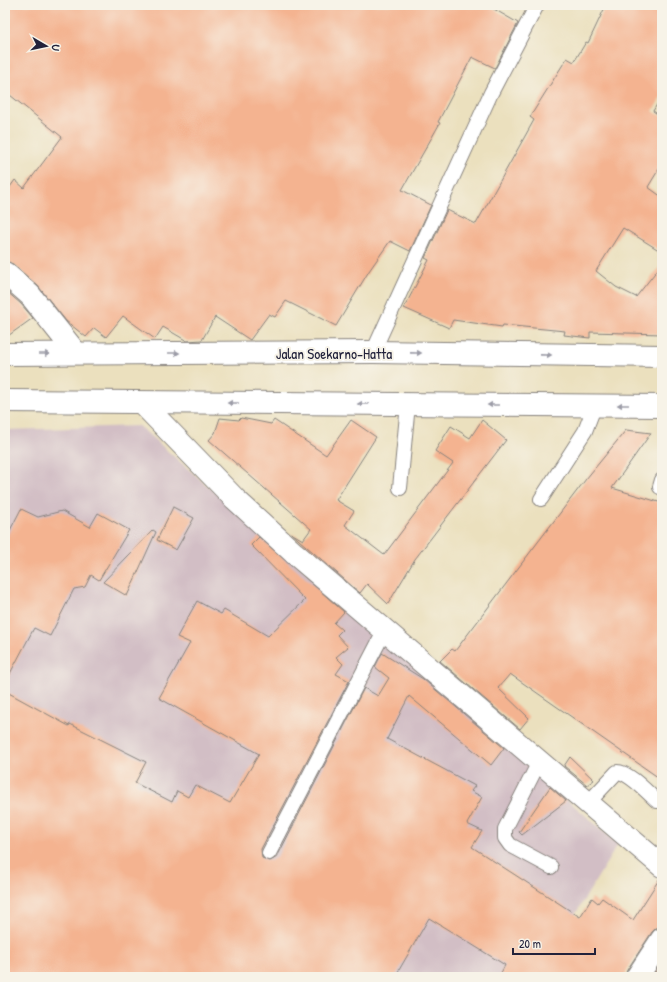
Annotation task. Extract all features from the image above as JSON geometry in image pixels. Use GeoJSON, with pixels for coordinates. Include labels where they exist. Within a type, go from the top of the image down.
{"type":"FeatureCollection","features":[{"type":"Feature","properties":{"kind":"main road"},"geometry":{"type":"LineString","coordinates":[[5,273],[30,295],[76,353]]}},
{"type":"Feature","properties":{"kind":"main road","name":"Jalan Soekarno-Hatta"},"geometry":{"type":"LineString","coordinates":[[5,354],[373,352],[662,356]]}},
{"type":"Feature","properties":{"kind":"main road"},"geometry":{"type":"LineString","coordinates":[[5,402],[662,406]]}},
{"type":"Feature","properties":{"kind":"main road"},"geometry":{"type":"LineString","coordinates":[[142,403],[235,499],[294,553],[662,866]]}},
{"type":"Feature","properties":{"kind":"main road"},"geometry":{"type":"LineString","coordinates":[[637,977],[662,939]]}},
{"type":"Feature","properties":{"kind":"lane"},"geometry":{"type":"LineString","coordinates":[[373,352],[491,93],[536,6]]}},
{"type":"Feature","properties":{"kind":"lane"},"geometry":{"type":"LineString","coordinates":[[400,488],[408,404]]}},
{"type":"Feature","properties":{"kind":"lane"},"geometry":{"type":"LineString","coordinates":[[541,499],[585,431],[595,405]]}},
{"type":"Feature","properties":{"kind":"lane"},"geometry":{"type":"LineString","coordinates":[[269,853],[385,630]]}},
{"type":"Feature","properties":{"kind":"lane"},"geometry":{"type":"LineString","coordinates":[[539,762],[505,829],[505,838],[510,845],[551,867]]}},
{"type":"Feature","properties":{"kind":"lane"},"geometry":{"type":"LineString","coordinates":[[588,803],[617,772],[622,772],[628,776],[657,801]]}},
{"type":"Feature","properties":{"kind":"shaded area"},"geometry":{"type":"Polygon","coordinates":[[[139,426],[618,844],[537,977],[116,977],[5,918],[5,430],[139,426]]]}},
{"type":"Feature","properties":{"kind":"building"},"geometry":{"type":"Polygon","coordinates":[[[5,5],[487,5],[518,23],[495,68],[472,57],[438,122],[440,123],[402,190],[431,205],[410,251],[390,241],[369,271],[336,326],[286,301],[275,317],[269,314],[250,340],[215,317],[202,340],[187,341],[163,327],[155,339],[123,316],[106,337],[94,328],[86,337],[66,321],[38,286],[13,264],[5,261],[5,194],[15,180],[24,188],[62,137],[5,91],[5,5]]]}},
{"type":"Feature","properties":{"kind":"building"},"geometry":{"type":"Polygon","coordinates":[[[606,5],[662,5],[662,96],[653,111],[662,117],[662,164],[648,187],[662,197],[662,252],[623,228],[596,271],[616,287],[636,297],[662,264],[662,334],[590,332],[590,338],[564,335],[565,331],[503,325],[502,327],[453,320],[449,328],[404,308],[429,260],[425,258],[447,210],[476,224],[534,120],[530,117],[567,58],[574,62],[586,42],[588,43],[606,5]]]}},
{"type":"Feature","properties":{"kind":"building"},"geometry":{"type":"Polygon","coordinates":[[[5,290],[21,304],[33,318],[5,338],[5,290]]]}},
{"type":"Feature","properties":{"kind":"building"},"geometry":{"type":"Polygon","coordinates":[[[220,418],[239,420],[241,418],[271,424],[274,420],[326,455],[351,420],[376,437],[336,500],[354,511],[345,525],[384,555],[453,463],[435,451],[451,426],[470,438],[482,420],[506,440],[415,559],[388,604],[367,584],[360,593],[291,533],[303,540],[311,529],[209,440],[215,433],[220,418]]]}},
{"type":"Feature","properties":{"kind":"building"},"geometry":{"type":"Polygon","coordinates":[[[626,430],[651,433],[612,488],[662,503],[662,780],[510,674],[498,688],[529,718],[520,729],[440,661],[452,649],[455,651],[586,479],[626,430]]]}},
{"type":"Feature","properties":{"kind":"building"},"geometry":{"type":"Polygon","coordinates":[[[173,507],[194,518],[176,550],[157,540],[173,507]]]}},
{"type":"Feature","properties":{"kind":"building"},"geometry":{"type":"Polygon","coordinates":[[[21,509],[38,517],[62,511],[90,527],[98,513],[129,530],[99,580],[91,575],[85,587],[74,589],[50,636],[34,628],[5,683],[5,540],[21,509]]]}},
{"type":"Feature","properties":{"kind":"building"},"geometry":{"type":"Polygon","coordinates":[[[153,530],[156,532],[127,596],[103,582],[153,530]]]}},
{"type":"Feature","properties":{"kind":"building"},"geometry":{"type":"Polygon","coordinates":[[[259,537],[344,612],[334,623],[342,630],[337,635],[348,647],[336,657],[343,664],[336,674],[349,681],[261,849],[262,858],[270,861],[277,857],[364,688],[378,696],[389,678],[375,667],[382,653],[423,679],[504,748],[491,765],[409,696],[387,739],[475,786],[471,791],[482,797],[467,824],[482,831],[472,847],[580,917],[592,898],[598,903],[602,898],[633,920],[660,878],[662,878],[662,927],[656,928],[652,932],[627,970],[625,977],[499,977],[505,965],[429,918],[395,977],[5,977],[5,691],[69,726],[70,724],[146,762],[135,783],[172,802],[177,791],[188,797],[195,785],[230,803],[259,754],[159,698],[190,643],[177,637],[197,601],[221,614],[224,610],[268,636],[305,600],[251,545],[259,537]]]}},
{"type":"Feature","properties":{"kind":"building"},"geometry":{"type":"Polygon","coordinates":[[[570,757],[594,780],[587,785],[564,766],[570,757]]]}},
{"type":"Feature","properties":{"kind":"building"},"geometry":{"type":"Polygon","coordinates":[[[550,787],[566,801],[522,835],[519,832],[550,787]]]}},
{"type":"Feature","properties":{"kind":"building"},"geometry":{"type":"Polygon","coordinates":[[[662,962],[662,977],[652,977],[662,962]]]}}]}
